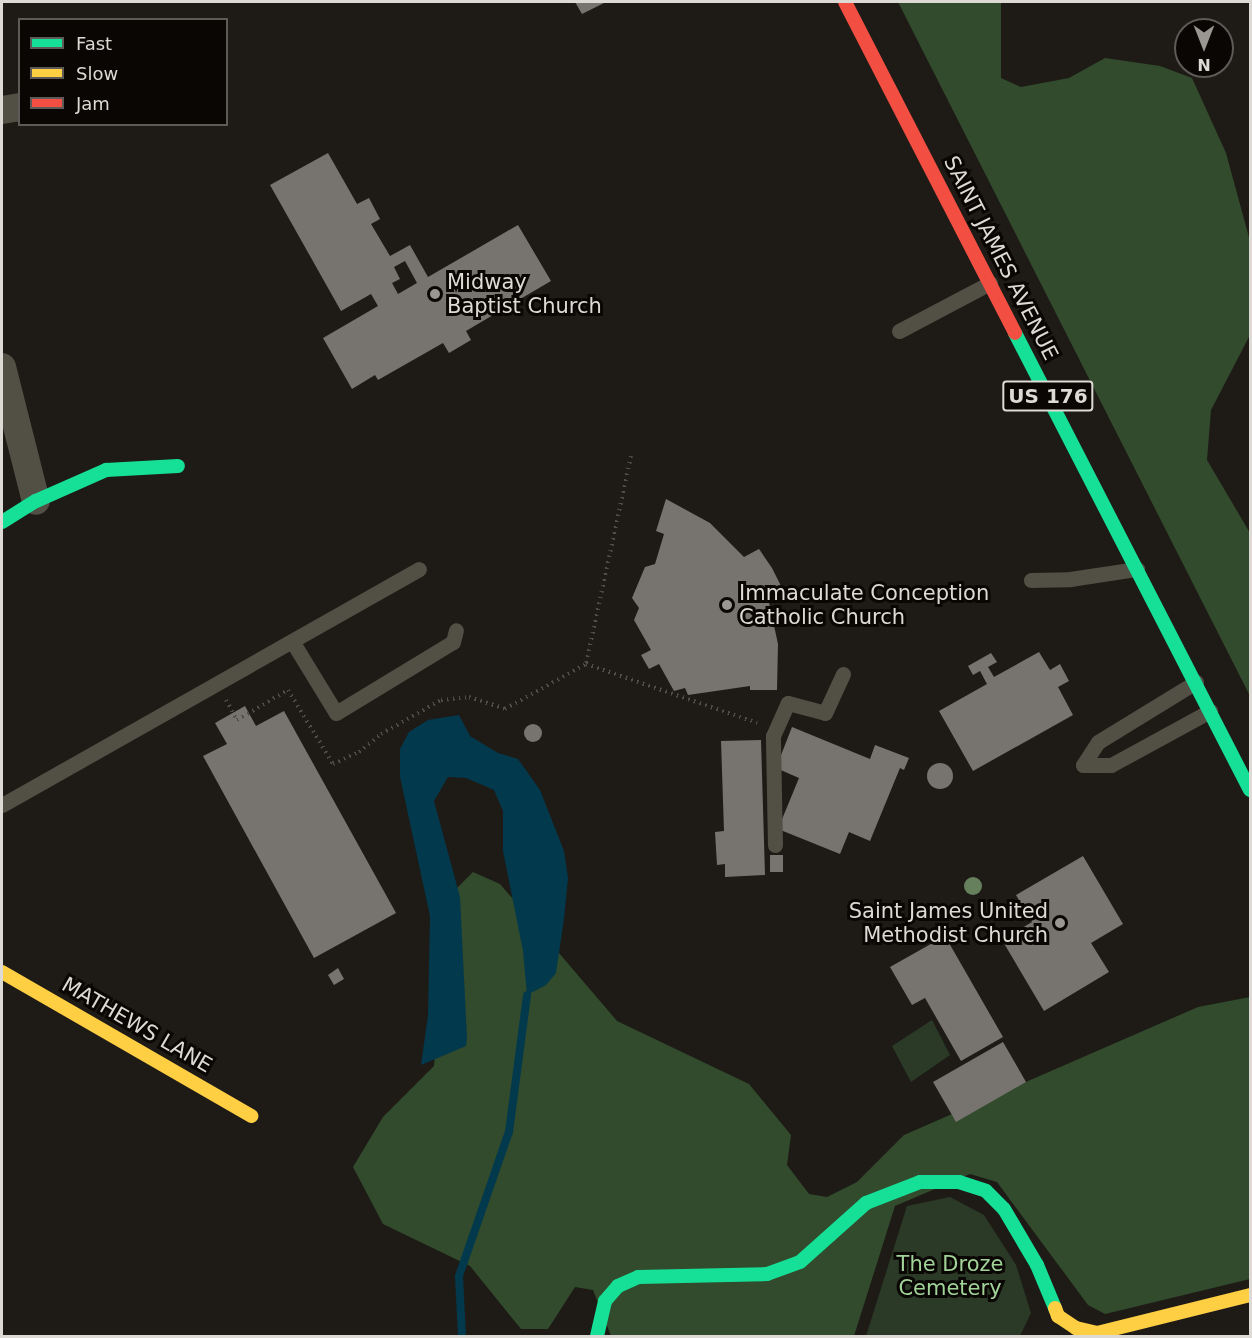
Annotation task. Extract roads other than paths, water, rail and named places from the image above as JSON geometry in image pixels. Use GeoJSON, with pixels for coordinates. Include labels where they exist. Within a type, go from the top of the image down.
{"type":"FeatureCollection","features":[{"type":"Feature","properties":{"kind":"street","name":"SAINT JAMES AVENUE"},"geometry":{"type":"LineString","coordinates":[[845,2],[1251,790]]}},
{"type":"Feature","properties":{"kind":"street"},"geometry":{"type":"LineString","coordinates":[[2,110],[18,107]]}},
{"type":"Feature","properties":{"kind":"street"},"geometry":{"type":"LineString","coordinates":[[2,367],[36,501]]}},
{"type":"Feature","properties":{"kind":"street"},"geometry":{"type":"LineString","coordinates":[[2,522],[36,501],[106,470],[178,466]]}},
{"type":"Feature","properties":{"kind":"street","name":"MATHEWS LANE"},"geometry":{"type":"LineString","coordinates":[[2,972],[251,1116]]}},
{"type":"Feature","properties":{"kind":"street"},"geometry":{"type":"LineString","coordinates":[[597,1336],[605,1301],[618,1286],[638,1277],[767,1274],[800,1262],[866,1203],[920,1182],[959,1182],[986,1191],[1004,1209],[1037,1265],[1058,1316],[1076,1328],[1097,1333],[1251,1295]]}},
{"type":"Feature","properties":{"kind":"lane"},"geometry":{"type":"LineString","coordinates":[[899,330],[990,283]]}},
{"type":"Feature","properties":{"kind":"lane"},"geometry":{"type":"LineString","coordinates":[[2,805],[419,569]]}},
{"type":"Feature","properties":{"kind":"lane"},"geometry":{"type":"LineString","coordinates":[[1031,580],[1070,579],[1137,569]]}},
{"type":"Feature","properties":{"kind":"lane"},"geometry":{"type":"LineString","coordinates":[[292,641],[336,713],[453,642],[456,630]]}},
{"type":"Feature","properties":{"kind":"lane"},"geometry":{"type":"LineString","coordinates":[[775,845],[775,732],[788,703],[825,713],[843,674]]}},
{"type":"Feature","properties":{"kind":"lane"},"geometry":{"type":"LineString","coordinates":[[1196,682],[1098,742],[1083,765],[1111,765],[1129,758],[1210,711]]}},
{"type":"Feature","properties":{"kind":"water"},"geometry":{"type":"Polygon","coordinates":[[[459,715],[470,736],[498,753],[518,759],[540,790],[564,851],[568,878],[564,919],[556,973],[546,985],[527,995],[523,951],[503,851],[503,811],[494,790],[466,778],[448,777],[434,801],[460,897],[467,1038],[466,1046],[421,1065],[428,1015],[430,916],[400,777],[400,749],[409,732],[428,720],[459,715]]]}},
{"type":"Feature","properties":{"kind":"waterway"},"geometry":{"type":"LineString","coordinates":[[462,1336],[459,1276],[509,1132],[527,995]]}},
{"type":"Feature","properties":{"kind":"place","name":"Midway Baptist Church"},"geometry":{"type":"Point","coordinates":[435,294]}},
{"type":"Feature","properties":{"kind":"place","name":"Immaculate Conception Catholic Church"},"geometry":{"type":"Point","coordinates":[727,605]}},
{"type":"Feature","properties":{"kind":"place","name":"Saint James United Methodist Church"},"geometry":{"type":"Point","coordinates":[1060,923]}},
{"type":"Feature","properties":{"kind":"park label","name":"The Droze Cemetery"},"geometry":{"type":"Point","coordinates":[950,1276]}}]}
